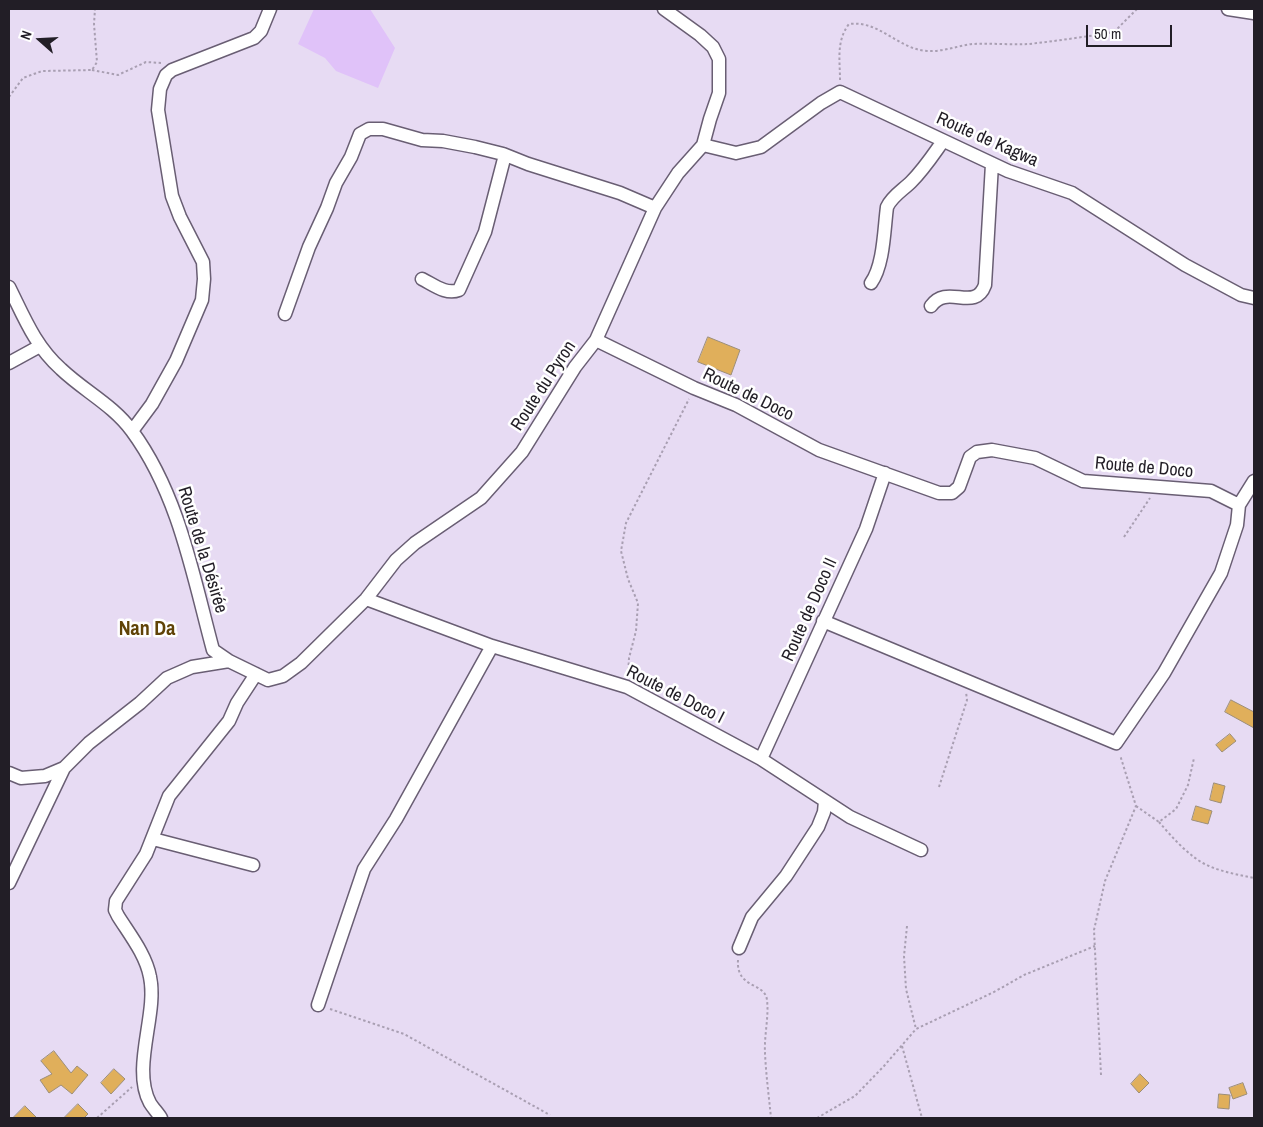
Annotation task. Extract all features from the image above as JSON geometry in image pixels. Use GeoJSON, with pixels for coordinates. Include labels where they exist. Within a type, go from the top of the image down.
{"type":"FeatureCollection","features":[{"type":"Feature","properties":{"kind":"street"},"geometry":{"type":"LineString","coordinates":[[132,431],[152,404],[176,361],[202,300],[204,279],[203,262],[180,217],[172,196],[158,110],[160,89],[166,76],[172,70],[254,38],[261,31],[270,9]]}},
{"type":"Feature","properties":{"kind":"street","name":"Route du Pyron"},"geometry":{"type":"LineString","coordinates":[[229,661],[268,680],[283,676],[300,664],[366,599],[396,560],[414,543],[481,498],[522,452],[575,367],[596,340],[655,208],[678,173],[703,145],[719,93],[719,59],[713,47],[700,35],[664,9]]}},
{"type":"Feature","properties":{"kind":"street"},"geometry":{"type":"LineString","coordinates":[[1228,9],[1254,13]]}},
{"type":"Feature","properties":{"kind":"street"},"geometry":{"type":"LineString","coordinates":[[703,145],[736,153],[761,148],[821,103],[840,92]]}},
{"type":"Feature","properties":{"kind":"street","name":"Route de Kagwa"},"geometry":{"type":"LineString","coordinates":[[840,92],[1008,171],[1072,193],[1185,265],[1241,295],[1254,298]]}},
{"type":"Feature","properties":{"kind":"street"},"geometry":{"type":"LineString","coordinates":[[285,314],[309,247],[336,183],[351,157],[360,134],[369,129],[383,129],[422,140],[444,141],[505,155],[620,193],[655,208]]}},
{"type":"Feature","properties":{"kind":"street"},"geometry":{"type":"LineString","coordinates":[[871,283],[876,275],[879,263],[886,207],[890,200],[911,182],[926,165],[943,140]]}},
{"type":"Feature","properties":{"kind":"street"},"geometry":{"type":"LineString","coordinates":[[422,279],[446,291],[459,290],[485,232],[505,155]]}},
{"type":"Feature","properties":{"kind":"street"},"geometry":{"type":"LineString","coordinates":[[931,306],[938,298],[943,296],[971,298],[983,290],[985,285],[992,164]]}},
{"type":"Feature","properties":{"kind":"street","name":"Route de la Désirée"},"geometry":{"type":"LineString","coordinates":[[9,287],[35,340],[60,369],[115,411],[132,431],[159,475],[177,518],[213,650],[229,661]]}},
{"type":"Feature","properties":{"kind":"street","name":"Route de Doco"},"geometry":{"type":"LineString","coordinates":[[596,340],[694,388],[736,405],[819,450],[939,493],[952,493],[959,487],[970,457],[977,452],[992,450],[1035,458],[1083,480],[1211,491],[1239,505]]}},
{"type":"Feature","properties":{"kind":"street"},"geometry":{"type":"LineString","coordinates":[[9,363],[40,346]]}},
{"type":"Feature","properties":{"kind":"street","name":"Route de Doco II"},"geometry":{"type":"LineString","coordinates":[[761,759],[866,529],[885,473]]}},
{"type":"Feature","properties":{"kind":"street"},"geometry":{"type":"LineString","coordinates":[[824,621],[1116,743],[1164,673],[1221,574],[1237,526],[1239,505],[1254,480]]}},
{"type":"Feature","properties":{"kind":"street","name":"Route de Doco I"},"geometry":{"type":"LineString","coordinates":[[366,599],[492,646],[628,687],[761,759],[850,817],[921,850]]}},
{"type":"Feature","properties":{"kind":"street"},"geometry":{"type":"LineString","coordinates":[[318,1005],[364,869],[396,819],[492,646]]}},
{"type":"Feature","properties":{"kind":"street"},"geometry":{"type":"LineString","coordinates":[[9,883],[15,856],[64,768],[89,742],[140,703],[167,678],[192,668],[229,661]]}},
{"type":"Feature","properties":{"kind":"street"},"geometry":{"type":"LineString","coordinates":[[161,1118],[149,1102],[143,1077],[151,1002],[151,978],[145,958],[115,910],[116,901],[154,839],[169,796],[229,721],[240,698],[256,674]]}},
{"type":"Feature","properties":{"kind":"street"},"geometry":{"type":"LineString","coordinates":[[9,774],[21,778],[45,776],[64,768]]}},
{"type":"Feature","properties":{"kind":"street"},"geometry":{"type":"LineString","coordinates":[[739,948],[752,917],[798,860],[818,827],[824,812],[825,801]]}},
{"type":"Feature","properties":{"kind":"street"},"geometry":{"type":"LineString","coordinates":[[154,839],[253,865]]}},
{"type":"Feature","properties":{"kind":"path"},"geometry":{"type":"LineString","coordinates":[[92,70],[97,62],[94,24],[95,9]]}},
{"type":"Feature","properties":{"kind":"path"},"geometry":{"type":"LineString","coordinates":[[840,92],[840,41],[843,31],[849,24],[856,23],[870,26],[911,48],[926,51],[990,43],[1028,44],[1109,33],[1117,29],[1136,9]]}},
{"type":"Feature","properties":{"kind":"path"},"geometry":{"type":"LineString","coordinates":[[9,97],[23,78],[42,71],[92,70],[118,75],[146,62],[183,66]]}},
{"type":"Feature","properties":{"kind":"path"},"geometry":{"type":"LineString","coordinates":[[628,687],[629,658],[636,630],[638,603],[628,579],[620,551],[626,523],[694,388]]}},
{"type":"Feature","properties":{"kind":"path"},"geometry":{"type":"LineString","coordinates":[[1124,537],[1158,486]]}},
{"type":"Feature","properties":{"kind":"path"},"geometry":{"type":"LineString","coordinates":[[938,787],[967,700],[964,680]]}},
{"type":"Feature","properties":{"kind":"path"},"geometry":{"type":"LineString","coordinates":[[1116,743],[1136,806],[1158,822],[1178,844],[1206,866],[1254,878]]}},
{"type":"Feature","properties":{"kind":"path"},"geometry":{"type":"LineString","coordinates":[[1158,822],[1176,809],[1188,785],[1194,758]]}},
{"type":"Feature","properties":{"kind":"path"},"geometry":{"type":"LineString","coordinates":[[1101,1075],[1094,930],[1105,881],[1136,806]]}},
{"type":"Feature","properties":{"kind":"path"},"geometry":{"type":"LineString","coordinates":[[907,926],[904,956],[906,989],[916,1029]]}},
{"type":"Feature","properties":{"kind":"path"},"geometry":{"type":"LineString","coordinates":[[817,1118],[855,1096],[916,1029],[994,992],[1024,975],[1095,946]]}},
{"type":"Feature","properties":{"kind":"path"},"geometry":{"type":"LineString","coordinates":[[739,948],[737,970],[746,982],[760,989],[767,998],[765,1053],[771,1118]]}},
{"type":"Feature","properties":{"kind":"path"},"geometry":{"type":"LineString","coordinates":[[318,1005],[404,1034],[550,1114]]}},
{"type":"Feature","properties":{"kind":"path"},"geometry":{"type":"LineString","coordinates":[[902,1046],[922,1118]]}},
{"type":"Feature","properties":{"kind":"path"},"geometry":{"type":"LineString","coordinates":[[96,1118],[143,1077]]}},
{"type":"Feature","properties":{"kind":"shaded area"},"geometry":{"type":"Polygon","coordinates":[[[314,9],[370,9],[395,48],[378,88],[336,71],[325,58],[298,44],[314,9]]]}},
{"type":"Feature","properties":{"kind":"building"},"geometry":{"type":"Polygon","coordinates":[[[708,337],[740,350],[731,375],[698,362],[708,337]]]}},
{"type":"Feature","properties":{"kind":"building"},"geometry":{"type":"Polygon","coordinates":[[[1231,700],[1254,712],[1254,728],[1225,712],[1231,700]]]}},
{"type":"Feature","properties":{"kind":"building"},"geometry":{"type":"Polygon","coordinates":[[[1230,734],[1236,741],[1222,752],[1216,745],[1230,734]]]}},
{"type":"Feature","properties":{"kind":"building"},"geometry":{"type":"Polygon","coordinates":[[[1214,783],[1225,786],[1221,803],[1210,800],[1214,783]]]}},
{"type":"Feature","properties":{"kind":"building"},"geometry":{"type":"Polygon","coordinates":[[[1196,806],[1212,811],[1208,824],[1192,820],[1196,806]]]}},
{"type":"Feature","properties":{"kind":"building"},"geometry":{"type":"Polygon","coordinates":[[[54,1051],[71,1073],[77,1066],[88,1075],[72,1094],[61,1085],[49,1093],[40,1080],[52,1074],[41,1061],[54,1051]]]}},
{"type":"Feature","properties":{"kind":"building"},"geometry":{"type":"Polygon","coordinates":[[[114,1069],[125,1079],[111,1094],[101,1083],[114,1069]]]}},
{"type":"Feature","properties":{"kind":"building"},"geometry":{"type":"Polygon","coordinates":[[[1140,1074],[1149,1083],[1139,1093],[1131,1084],[1140,1074]]]}},
{"type":"Feature","properties":{"kind":"building"},"geometry":{"type":"Polygon","coordinates":[[[1243,1083],[1247,1094],[1233,1099],[1229,1088],[1243,1083]]]}},
{"type":"Feature","properties":{"kind":"building"},"geometry":{"type":"Polygon","coordinates":[[[1219,1094],[1230,1095],[1229,1109],[1218,1108],[1219,1094]]]}},
{"type":"Feature","properties":{"kind":"building"},"geometry":{"type":"Polygon","coordinates":[[[78,1104],[88,1114],[84,1118],[64,1118],[78,1104]]]}},
{"type":"Feature","properties":{"kind":"building"},"geometry":{"type":"Polygon","coordinates":[[[25,1106],[37,1118],[13,1118],[25,1106]]]}},
{"type":"Feature","properties":{"kind":"district","name":"Nan Da"},"geometry":{"type":"Point","coordinates":[147,630]}}]}
